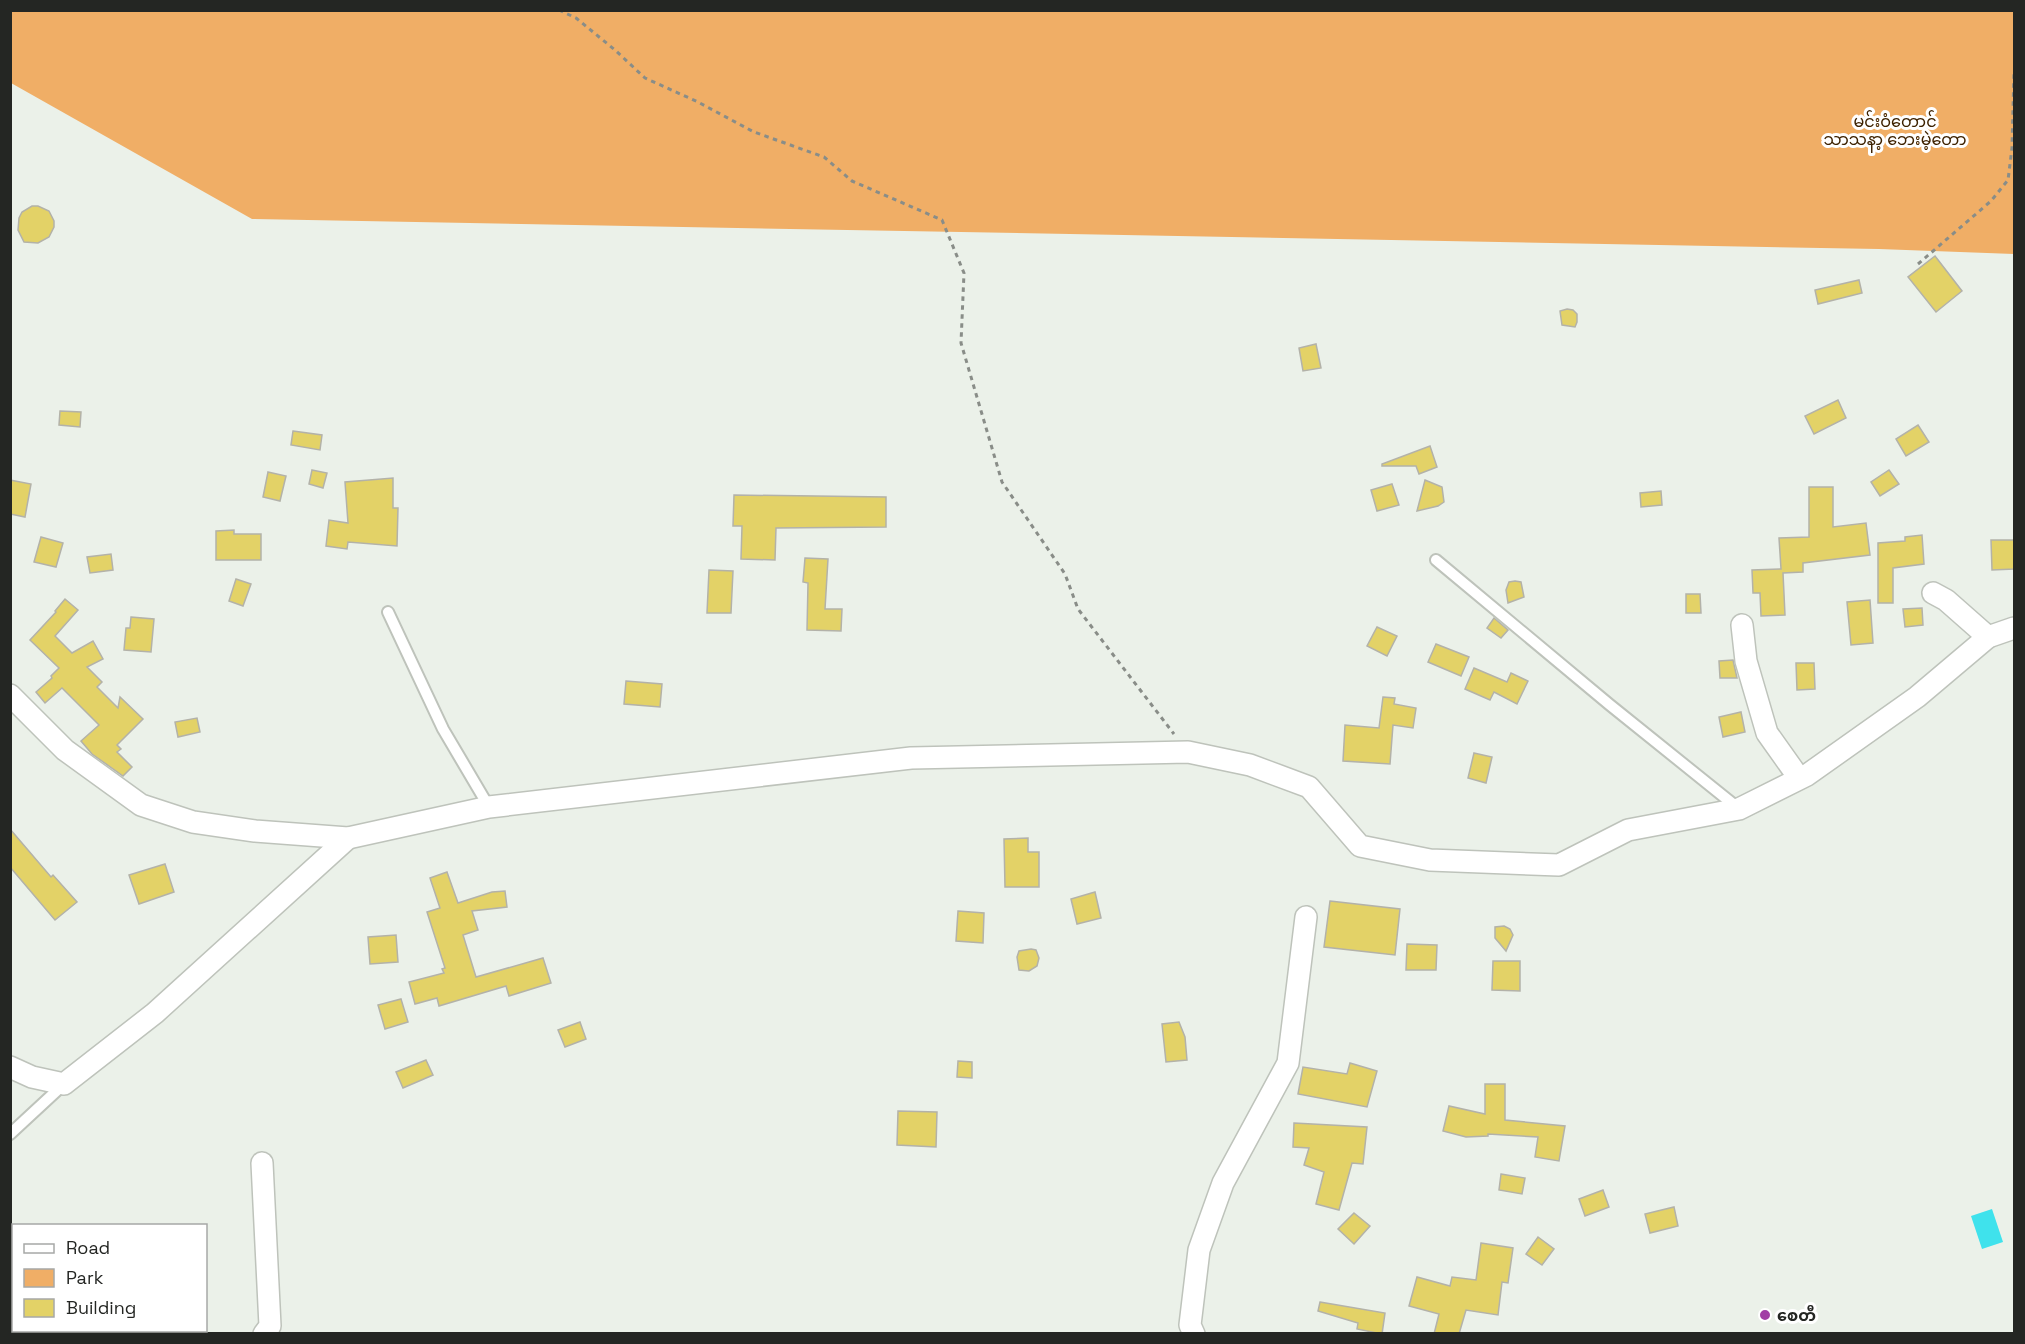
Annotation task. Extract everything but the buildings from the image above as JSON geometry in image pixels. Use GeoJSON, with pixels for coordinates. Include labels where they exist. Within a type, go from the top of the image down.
{"type":"FeatureCollection","features":[{"type":"Feature","properties":{"kind":"street"},"geometry":{"type":"LineString","coordinates":[[1933,593],[1946,600],[1988,637]]}},
{"type":"Feature","properties":{"kind":"street"},"geometry":{"type":"LineString","coordinates":[[1742,625],[1746,661],[1767,733],[1799,778]]}},
{"type":"Feature","properties":{"kind":"street"},"geometry":{"type":"LineString","coordinates":[[10,695],[65,750],[141,805],[193,822],[255,831],[348,837],[489,807],[911,758],[1188,752],[1250,765],[1309,788],[1360,846],[1430,860],[1559,865],[1628,830],[1738,809],[1807,775],[1917,697],[1988,637],[2014,628]]}},
{"type":"Feature","properties":{"kind":"street"},"geometry":{"type":"LineString","coordinates":[[10,1067],[32,1077],[64,1084],[155,1013],[348,837]]}},
{"type":"Feature","properties":{"kind":"street"},"geometry":{"type":"LineString","coordinates":[[1194,1334],[1190,1325],[1199,1250],[1223,1182],[1288,1064],[1306,917]]}},
{"type":"Feature","properties":{"kind":"street"},"geometry":{"type":"LineString","coordinates":[[262,1162],[270,1326],[264,1334]]}},
{"type":"Feature","properties":{"kind":"lane"},"geometry":{"type":"LineString","coordinates":[[1436,560],[1738,809]]}},
{"type":"Feature","properties":{"kind":"lane"},"geometry":{"type":"LineString","coordinates":[[388,612],[443,729],[489,807]]}},
{"type":"Feature","properties":{"kind":"lane"},"geometry":{"type":"LineString","coordinates":[[10,1134],[64,1084]]}},
{"type":"Feature","properties":{"kind":"path"},"geometry":{"type":"LineString","coordinates":[[559,10],[576,18],[645,78],[698,102],[754,132],[824,157],[852,181],[942,220],[964,273],[961,343],[1002,482],[1065,574],[1077,609],[1188,752]]}},
{"type":"Feature","properties":{"kind":"path"},"geometry":{"type":"LineString","coordinates":[[1918,264],[1991,201],[2008,180],[2012,148],[2014,71]]}},
{"type":"Feature","properties":{"kind":"green space","name":"မင်းဝံတောင် သာသနာ့ ‌ဘေးမဲ့တော"},"geometry":{"type":"Polygon","coordinates":[[[11,10],[2014,11],[2014,254],[1879,249],[252,219],[11,83],[11,10]]]}},
{"type":"Feature","properties":{"kind":"water"},"geometry":{"type":"Polygon","coordinates":[[[1992,1209],[2003,1242],[1982,1249],[1971,1216],[1992,1209]]]}},
{"type":"Feature","properties":{"kind":"place","name":"စေတီ"},"geometry":{"type":"Point","coordinates":[1765,1315]}}]}
